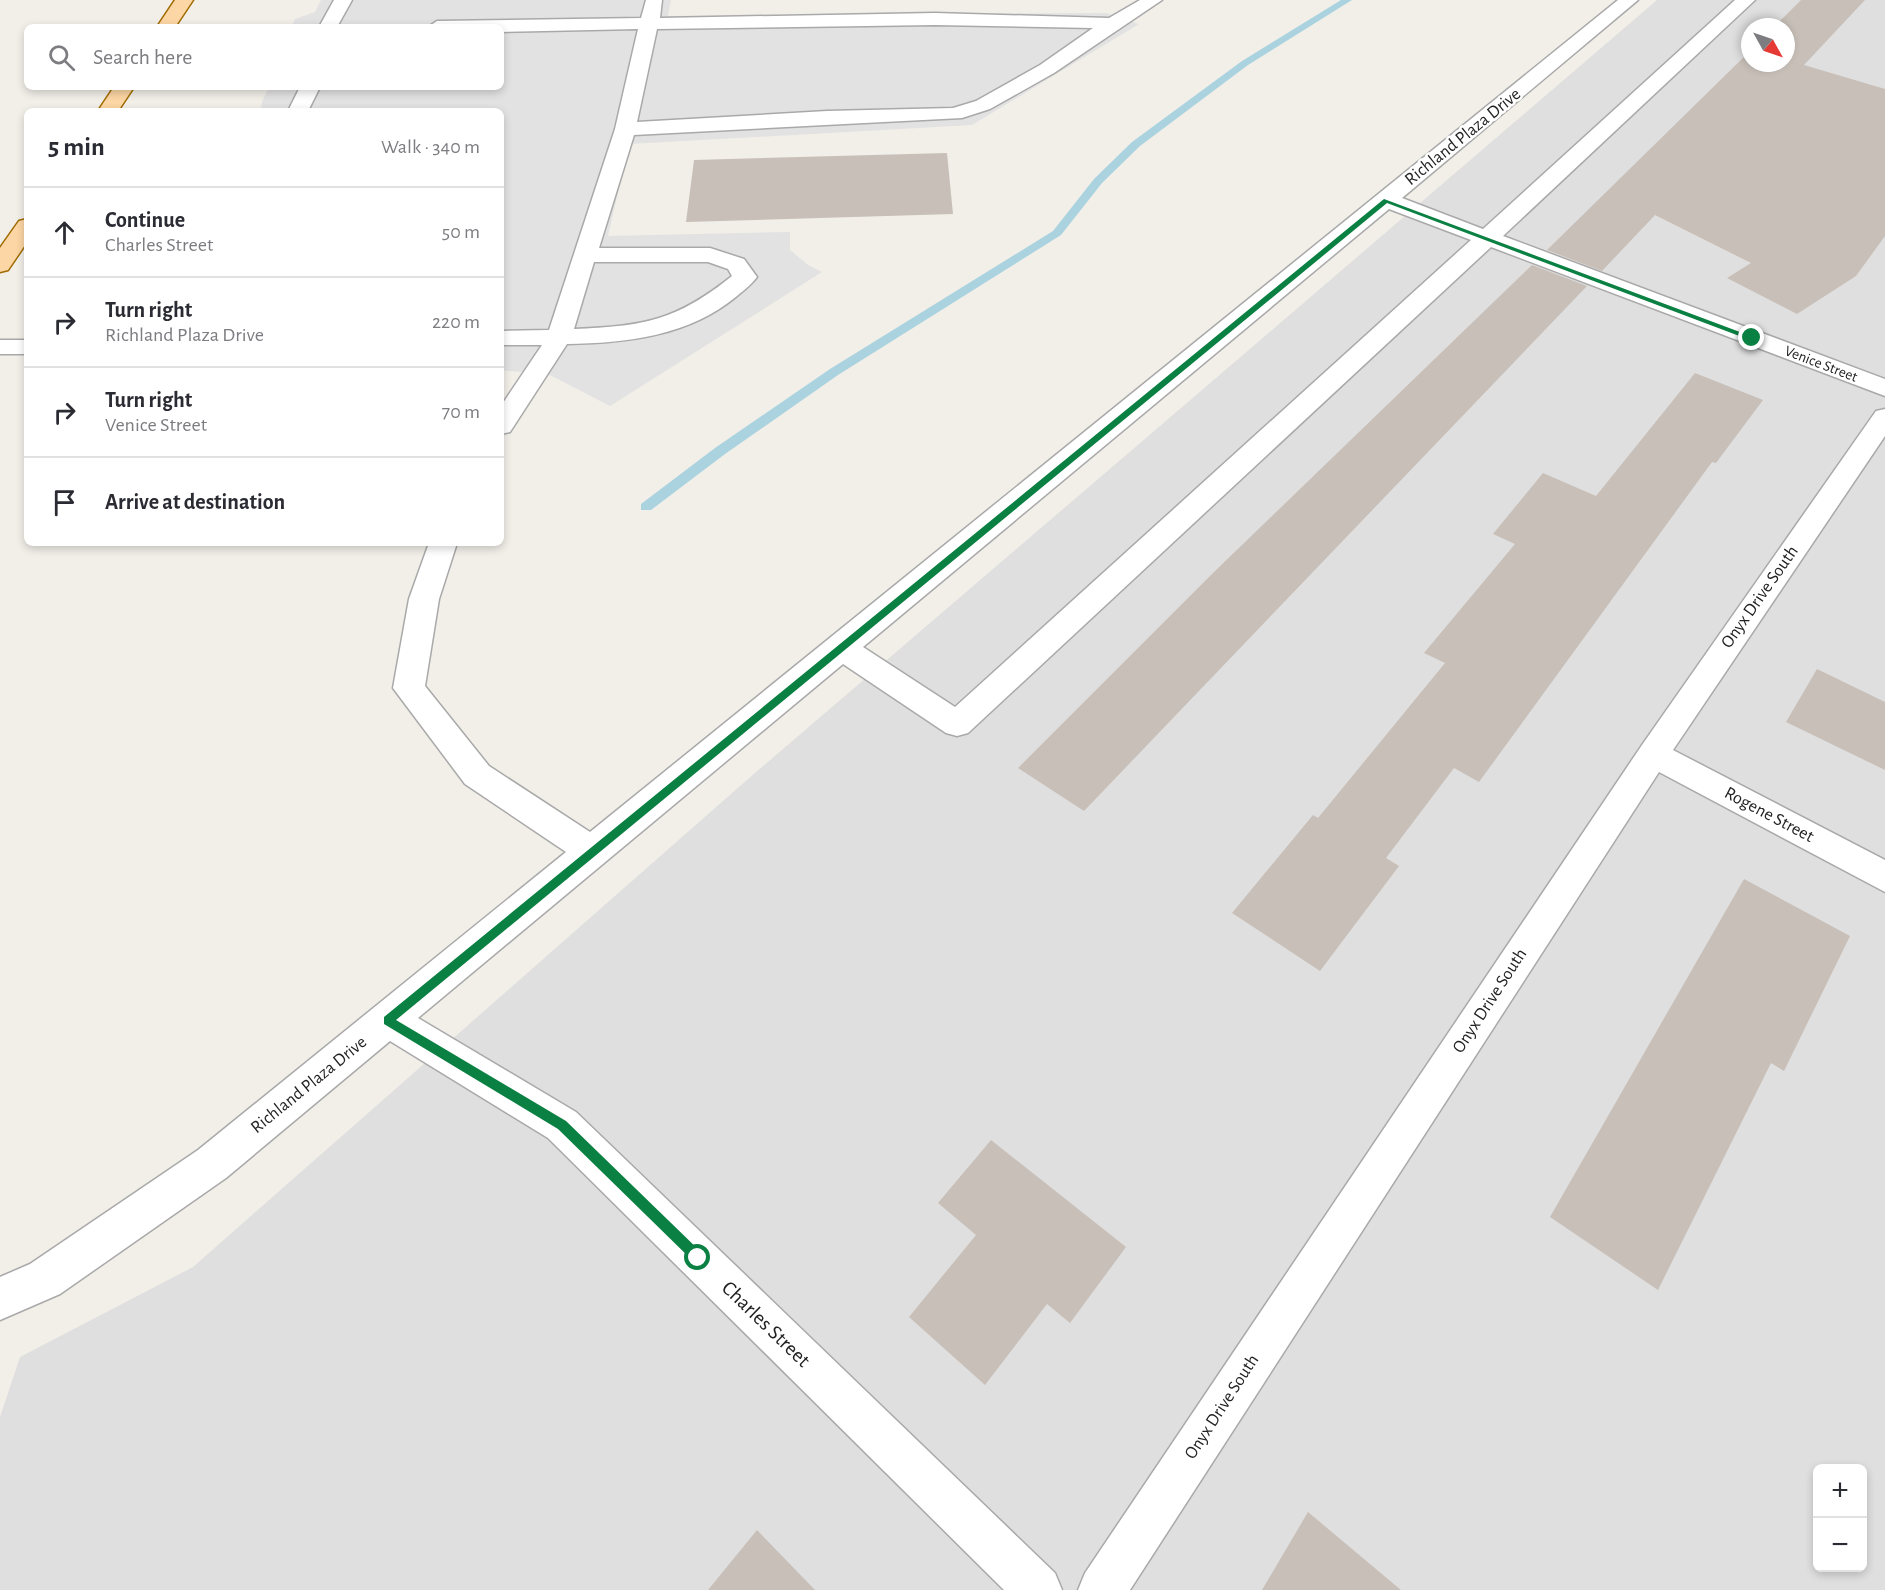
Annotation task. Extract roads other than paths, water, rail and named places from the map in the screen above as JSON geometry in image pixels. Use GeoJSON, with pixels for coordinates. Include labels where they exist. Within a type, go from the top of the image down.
{"type":"FeatureCollection","features":[{"type":"Feature","properties":{"kind":"main road"},"geometry":{"type":"LineString","coordinates":[[168,24],[184,0]]}},
{"type":"Feature","properties":{"kind":"main road"},"geometry":{"type":"LineString","coordinates":[[110,108],[122,90]]}},
{"type":"Feature","properties":{"kind":"main road"},"geometry":{"type":"LineString","coordinates":[[0,265],[24,230]]}},
{"type":"Feature","properties":{"kind":"street"},"geometry":{"type":"LineString","coordinates":[[330,24],[343,0]]}},
{"type":"Feature","properties":{"kind":"street"},"geometry":{"type":"LineString","coordinates":[[504,421],[559,337],[625,129],[655,0]]}},
{"type":"Feature","properties":{"kind":"street"},"geometry":{"type":"LineString","coordinates":[[625,129],[827,117],[955,114],[983,105],[1047,69],[1112,24],[1153,0]]}},
{"type":"Feature","properties":{"kind":"street","name":"Richland Plaza Drive"},"geometry":{"type":"LineString","coordinates":[[0,1299],[45,1279],[212,1164],[1629,0]]}},
{"type":"Feature","properties":{"kind":"street"},"geometry":{"type":"LineString","coordinates":[[841,648],[957,724],[1746,0]]}},
{"type":"Feature","properties":{"kind":"street"},"geometry":{"type":"LineString","coordinates":[[504,26],[935,19],[1071,21],[1112,24]]}},
{"type":"Feature","properties":{"kind":"street"},"geometry":{"type":"LineString","coordinates":[[300,108],[308,90]]}},
{"type":"Feature","properties":{"kind":"street","name":"Venice Street"},"geometry":{"type":"LineString","coordinates":[[1386,200],[1885,388]]}},
{"type":"Feature","properties":{"kind":"street"},"geometry":{"type":"LineString","coordinates":[[504,338],[559,337],[657,329],[698,313],[745,277],[736,264],[710,255],[585,255]]}},
{"type":"Feature","properties":{"kind":"street"},"geometry":{"type":"LineString","coordinates":[[0,347],[24,347]]}},
{"type":"Feature","properties":{"kind":"street","name":"Onyx Drive South"},"geometry":{"type":"LineString","coordinates":[[1102,1590],[1653,754],[1885,417]]}},
{"type":"Feature","properties":{"kind":"street"},"geometry":{"type":"LineString","coordinates":[[442,546],[424,599],[410,688],[477,775],[593,852]]}},
{"type":"Feature","properties":{"kind":"street","name":"Rogene Street"},"geometry":{"type":"LineString","coordinates":[[1653,754],[1885,877]]}},
{"type":"Feature","properties":{"kind":"street","name":"Charles Street"},"geometry":{"type":"LineString","coordinates":[[387,1020],[562,1125],[1038,1590]]}},
{"type":"Feature","properties":{"kind":"waterway"},"geometry":{"type":"LineString","coordinates":[[646,507],[720,451],[834,372],[1057,233],[1098,181],[1136,144],[1245,63],[1347,0]]}}]}
